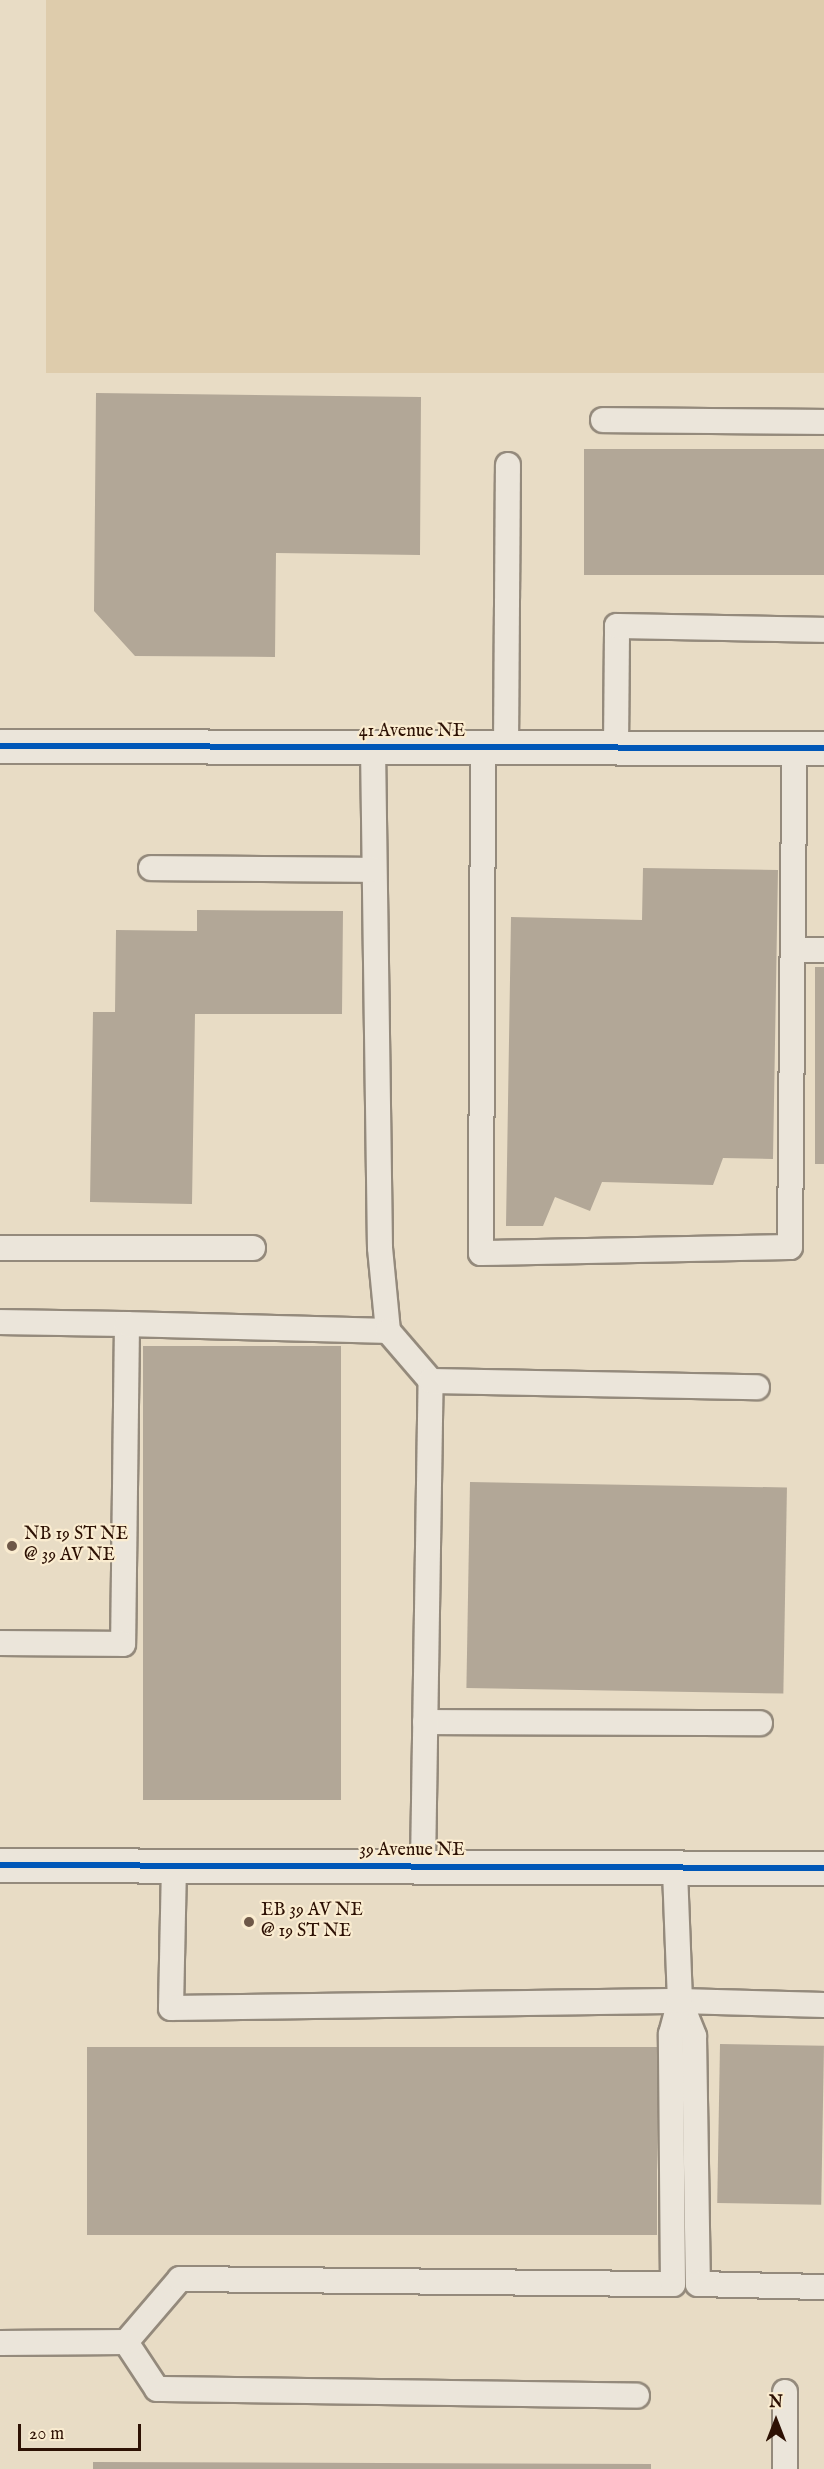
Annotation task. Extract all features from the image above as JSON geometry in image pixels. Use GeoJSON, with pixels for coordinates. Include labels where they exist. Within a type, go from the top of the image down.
{"type":"FeatureCollection","features":[{"type":"Feature","properties":{"kind":"street","name":"41 Avenue NE"},"geometry":{"type":"LineString","coordinates":[[0,746],[809,748]]}},
{"type":"Feature","properties":{"kind":"street","name":"39 Avenue NE"},"geometry":{"type":"LineString","coordinates":[[0,1864],[824,1868]]}},
{"type":"Feature","properties":{"kind":"lane"},"geometry":{"type":"LineString","coordinates":[[603,420],[824,422]]}},
{"type":"Feature","properties":{"kind":"lane"},"geometry":{"type":"LineString","coordinates":[[508,465],[495,747],[481,1253],[790,1247],[793,950],[809,748]]}},
{"type":"Feature","properties":{"kind":"lane"},"geometry":{"type":"LineString","coordinates":[[616,748],[617,626],[824,630]]}},
{"type":"Feature","properties":{"kind":"lane"},"geometry":{"type":"LineString","coordinates":[[373,747],[380,1248],[388,1331],[431,1381],[423,1866]]}},
{"type":"Feature","properties":{"kind":"lane"},"geometry":{"type":"LineString","coordinates":[[151,868],[374,870]]}},
{"type":"Feature","properties":{"kind":"lane"},"geometry":{"type":"LineString","coordinates":[[793,950],[824,950]]}},
{"type":"Feature","properties":{"kind":"lane"},"geometry":{"type":"LineString","coordinates":[[0,1248],[253,1248]]}},
{"type":"Feature","properties":{"kind":"lane"},"geometry":{"type":"LineString","coordinates":[[0,1322],[388,1331]]}},
{"type":"Feature","properties":{"kind":"lane"},"geometry":{"type":"LineString","coordinates":[[0,1643],[123,1644],[127,1324]]}},
{"type":"Feature","properties":{"kind":"lane"},"geometry":{"type":"LineString","coordinates":[[431,1381],[757,1386]]}},
{"type":"Feature","properties":{"kind":"lane"},"geometry":{"type":"LineString","coordinates":[[425,1722],[760,1723]]}},
{"type":"Feature","properties":{"kind":"lane"},"geometry":{"type":"LineString","coordinates":[[174,1865],[171,2008],[680,2001],[824,2005]]}},
{"type":"Feature","properties":{"kind":"lane"},"geometry":{"type":"LineString","coordinates":[[0,2343],[126,2342],[180,2279],[673,2284],[671,2034],[680,2001],[675,1868]]}},
{"type":"Feature","properties":{"kind":"lane"},"geometry":{"type":"LineString","coordinates":[[680,2001],[694,2036],[698,2284],[824,2287]]}},
{"type":"Feature","properties":{"kind":"lane"},"geometry":{"type":"LineString","coordinates":[[126,2342],[157,2389],[637,2396]]}},
{"type":"Feature","properties":{"kind":"lane"},"geometry":{"type":"LineString","coordinates":[[785,2392],[785,2469]]}},
{"type":"Feature","properties":{"kind":"shaded area"},"geometry":{"type":"Polygon","coordinates":[[[46,0],[824,0],[824,373],[46,373],[46,0]]]}},
{"type":"Feature","properties":{"kind":"building"},"geometry":{"type":"Polygon","coordinates":[[[96,393],[421,397],[420,555],[276,553],[275,657],[135,656],[94,611],[96,393]]]}},
{"type":"Feature","properties":{"kind":"building"},"geometry":{"type":"Polygon","coordinates":[[[584,449],[824,449],[824,575],[584,575],[584,449]]]}},
{"type":"Feature","properties":{"kind":"building"},"geometry":{"type":"Polygon","coordinates":[[[643,868],[778,870],[773,1159],[723,1158],[713,1185],[602,1182],[590,1211],[555,1197],[543,1226],[506,1226],[511,917],[642,920],[643,868]]]}},
{"type":"Feature","properties":{"kind":"building"},"geometry":{"type":"Polygon","coordinates":[[[197,910],[343,911],[342,1014],[195,1014],[192,1204],[90,1202],[93,1012],[115,1012],[116,930],[197,931],[197,910]]]}},
{"type":"Feature","properties":{"kind":"building"},"geometry":{"type":"Polygon","coordinates":[[[815,967],[824,967],[824,1164],[815,1164],[815,967]]]}},
{"type":"Feature","properties":{"kind":"building"},"geometry":{"type":"Polygon","coordinates":[[[143,1346],[341,1346],[341,1800],[143,1800],[143,1346]]]}},
{"type":"Feature","properties":{"kind":"building"},"geometry":{"type":"Polygon","coordinates":[[[470,1482],[787,1488],[783,1694],[466,1688],[470,1482]]]}},
{"type":"Feature","properties":{"kind":"building"},"geometry":{"type":"Polygon","coordinates":[[[720,2044],[824,2046],[821,2205],[717,2203],[720,2044]]]}},
{"type":"Feature","properties":{"kind":"building"},"geometry":{"type":"Polygon","coordinates":[[[87,2047],[657,2047],[657,2235],[87,2235],[87,2047]]]}},
{"type":"Feature","properties":{"kind":"building"},"geometry":{"type":"Polygon","coordinates":[[[93,2462],[651,2464],[651,2469],[93,2469],[93,2462]]]}},
{"type":"Feature","properties":{"kind":"cycle path"},"geometry":{"type":"LineString","coordinates":[[0,746],[824,748]]}},
{"type":"Feature","properties":{"kind":"cycle path"},"geometry":{"type":"LineString","coordinates":[[0,1865],[824,1868]]}},
{"type":"Feature","properties":{"kind":"place","name":"NB 19 ST NE @ 39 AV NE"},"geometry":{"type":"Point","coordinates":[12,1546]}},
{"type":"Feature","properties":{"kind":"place","name":"EB 39 AV NE @ 19 ST NE"},"geometry":{"type":"Point","coordinates":[249,1922]}}]}
